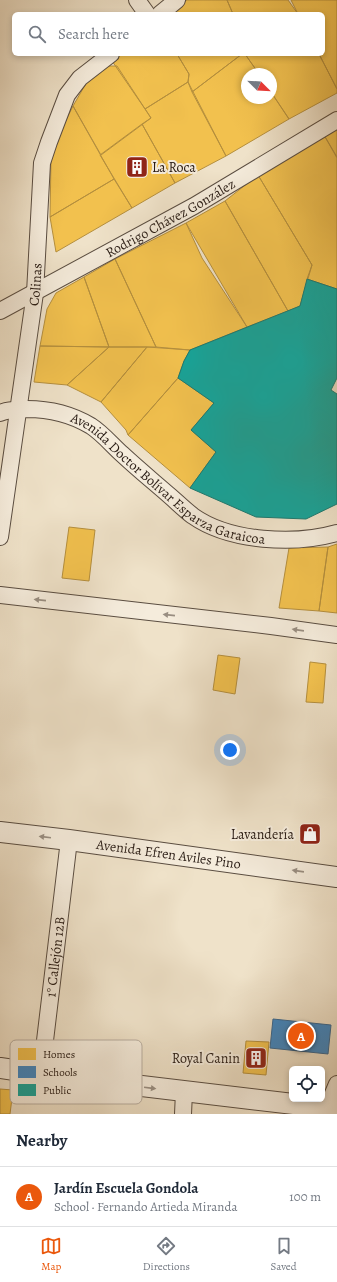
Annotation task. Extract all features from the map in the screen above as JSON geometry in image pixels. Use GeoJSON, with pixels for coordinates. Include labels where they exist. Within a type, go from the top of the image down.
{"type":"FeatureCollection","features":[{"type":"Feature","properties":{"kind":"street"},"geometry":{"type":"LineString","coordinates":[[137,0],[146,12]]}},
{"type":"Feature","properties":{"kind":"street"},"geometry":{"type":"LineString","coordinates":[[162,12],[177,0]]}},
{"type":"Feature","properties":{"kind":"street","name":"Colinas"},"geometry":{"type":"LineString","coordinates":[[0,536],[35,293],[42,163],[67,96],[80,78],[108,56]]}},
{"type":"Feature","properties":{"kind":"street","name":"Rodrigo Chávez González"},"geometry":{"type":"LineString","coordinates":[[0,311],[194,206],[337,120]]}},
{"type":"Feature","properties":{"kind":"street","name":"Avenida Doctor Bolívar Esparza Garaicoa"},"geometry":{"type":"LineString","coordinates":[[0,413],[19,410],[50,410],[64,414],[91,426],[193,516],[224,531],[239,536],[281,540],[308,539],[337,533]]}},
{"type":"Feature","properties":{"kind":"street"},"geometry":{"type":"LineString","coordinates":[[0,596],[271,626],[337,635]]}},
{"type":"Feature","properties":{"kind":"street","name":"Avenida Efren Aviles Pino"},"geometry":{"type":"LineString","coordinates":[[0,832],[69,840],[337,877]]}},
{"type":"Feature","properties":{"kind":"street","name":"1° Callejón 12B"},"geometry":{"type":"LineString","coordinates":[[45,1040],[69,840]]}},
{"type":"Feature","properties":{"kind":"street"},"geometry":{"type":"LineString","coordinates":[[0,1068],[10,1069]]}},
{"type":"Feature","properties":{"kind":"street"},"geometry":{"type":"LineString","coordinates":[[142,1087],[332,1110],[337,1084]]}},
{"type":"Feature","properties":{"kind":"street"},"geometry":{"type":"LineString","coordinates":[[183,1114],[184,1092]]}},
{"type":"Feature","properties":{"kind":"building: Homes"},"geometry":{"type":"Polygon","coordinates":[[[187,0],[227,0],[232,12],[172,12],[187,0]]]}},
{"type":"Feature","properties":{"kind":"building: Homes"},"geometry":{"type":"Polygon","coordinates":[[[227,0],[288,0],[297,12],[232,12],[227,0]]]}},
{"type":"Feature","properties":{"kind":"building: Homes"},"geometry":{"type":"Polygon","coordinates":[[[291,0],[337,0],[337,89],[320,56],[325,56],[325,12],[297,12],[291,0]]]}},
{"type":"Feature","properties":{"kind":"building: Homes"},"geometry":{"type":"Polygon","coordinates":[[[118,56],[178,56],[189,74],[188,82],[145,109],[112,61],[118,56]]]}},
{"type":"Feature","properties":{"kind":"building: Homes"},"geometry":{"type":"Polygon","coordinates":[[[178,56],[239,56],[192,92],[188,82],[189,74],[178,56]]]}},
{"type":"Feature","properties":{"kind":"building: Homes"},"geometry":{"type":"Polygon","coordinates":[[[239,56],[246,56],[255,68],[241,68],[241,104],[277,104],[277,101],[289,119],[226,156],[192,92],[239,56]]]}},
{"type":"Feature","properties":{"kind":"building: Homes"},"geometry":{"type":"Polygon","coordinates":[[[246,56],[320,56],[337,89],[337,93],[289,119],[277,101],[277,68],[255,68],[246,56]]]}},
{"type":"Feature","properties":{"kind":"building: Homes"},"geometry":{"type":"Polygon","coordinates":[[[108,66],[117,66],[151,118],[101,155],[73,106],[88,80],[108,66]]]}},
{"type":"Feature","properties":{"kind":"building: Homes"},"geometry":{"type":"Polygon","coordinates":[[[188,82],[226,156],[175,183],[142,124],[151,118],[145,109],[188,82]]]}},
{"type":"Feature","properties":{"kind":"building: Homes"},"geometry":{"type":"Polygon","coordinates":[[[73,106],[114,179],[50,217],[51,159],[56,140],[73,106]]]}},
{"type":"Feature","properties":{"kind":"building: Homes","name":"La Roca"},"geometry":{"type":"Polygon","coordinates":[[[142,124],[175,183],[132,208],[100,155],[142,124]]]}},
{"type":"Feature","properties":{"kind":"building: Homes"},"geometry":{"type":"Polygon","coordinates":[[[337,128],[337,157],[324,135],[337,128]]]}},
{"type":"Feature","properties":{"kind":"building: Homes"},"geometry":{"type":"Polygon","coordinates":[[[324,135],[337,158],[337,289],[307,279],[312,265],[258,175],[324,135]]]}},
{"type":"Feature","properties":{"kind":"building: Homes"},"geometry":{"type":"Polygon","coordinates":[[[258,175],[312,265],[300,306],[288,311],[225,201],[258,175]]]}},
{"type":"Feature","properties":{"kind":"building: Homes"},"geometry":{"type":"Polygon","coordinates":[[[114,179],[132,208],[56,252],[50,217],[114,179]]]}},
{"type":"Feature","properties":{"kind":"building: Homes"},"geometry":{"type":"Polygon","coordinates":[[[225,201],[288,311],[247,327],[186,223],[225,201]]]}},
{"type":"Feature","properties":{"kind":"building: Homes"},"geometry":{"type":"Polygon","coordinates":[[[186,223],[202,258],[247,327],[190,350],[156,347],[115,259],[186,223]]]}},
{"type":"Feature","properties":{"kind":"building: Homes"},"geometry":{"type":"Polygon","coordinates":[[[115,259],[156,347],[109,347],[84,277],[115,259]]]}},
{"type":"Feature","properties":{"kind":"building: Homes"},"geometry":{"type":"Polygon","coordinates":[[[84,277],[109,347],[40,346],[47,309],[56,293],[84,277]]]}},
{"type":"Feature","properties":{"kind":"building: Homes"},"geometry":{"type":"Polygon","coordinates":[[[40,346],[109,347],[67,385],[34,382],[40,346]]]}},
{"type":"Feature","properties":{"kind":"building: Homes"},"geometry":{"type":"Polygon","coordinates":[[[109,347],[147,347],[101,402],[67,385],[109,347]]]}},
{"type":"Feature","properties":{"kind":"building: Homes"},"geometry":{"type":"Polygon","coordinates":[[[147,347],[190,350],[178,378],[128,435],[126,430],[101,402],[147,347]]]}},
{"type":"Feature","properties":{"kind":"building: Homes"},"geometry":{"type":"Polygon","coordinates":[[[178,378],[214,403],[191,430],[216,452],[190,488],[128,435],[178,378]]]}},
{"type":"Feature","properties":{"kind":"building: Homes"},"geometry":{"type":"Polygon","coordinates":[[[69,527],[95,530],[89,581],[62,578],[69,527]]]}},
{"type":"Feature","properties":{"kind":"building: Homes"},"geometry":{"type":"Polygon","coordinates":[[[337,544],[337,613],[319,611],[328,547],[337,544]]]}},
{"type":"Feature","properties":{"kind":"building: Homes"},"geometry":{"type":"Polygon","coordinates":[[[328,547],[319,611],[279,608],[289,548],[328,547]]]}},
{"type":"Feature","properties":{"kind":"building: Homes"},"geometry":{"type":"Polygon","coordinates":[[[218,655],[240,658],[235,694],[213,690],[218,655]]]}},
{"type":"Feature","properties":{"kind":"building: Homes"},"geometry":{"type":"Polygon","coordinates":[[[310,662],[326,664],[323,703],[306,702],[310,662]]]}},
{"type":"Feature","properties":{"kind":"building: Homes","name":"Royal Canin"},"geometry":{"type":"Polygon","coordinates":[[[246,1041],[269,1042],[266,1075],[243,1073],[246,1041]]]}},
{"type":"Feature","properties":{"kind":"building: Homes"},"geometry":{"type":"Polygon","coordinates":[[[0,1089],[10,1090],[10,1104],[11,1104],[10,1114],[0,1114],[0,1089]]]}},
{"type":"Feature","properties":{"kind":"building: Schools"},"geometry":{"type":"Polygon","coordinates":[[[273,1019],[331,1025],[328,1054],[270,1048],[273,1019]]]}},
{"type":"Feature","properties":{"kind":"building: Public"},"geometry":{"type":"Polygon","coordinates":[[[307,279],[337,289],[337,378],[331,390],[337,394],[337,504],[306,519],[256,517],[190,488],[216,452],[191,430],[214,403],[178,378],[190,350],[300,306],[307,279]]]}},
{"type":"Feature","properties":{"kind":"place","name":"La Roca"},"geometry":{"type":"Point","coordinates":[137,167]}},
{"type":"Feature","properties":{"kind":"place","name":"Lavandería"},"geometry":{"type":"Point","coordinates":[310,834]}},
{"type":"Feature","properties":{"kind":"place","name":"Jardín Escuela Gondola"},"geometry":{"type":"Point","coordinates":[301,1036]}},
{"type":"Feature","properties":{"kind":"place","name":"Royal Canin"},"geometry":{"type":"Point","coordinates":[256,1058]}}]}
